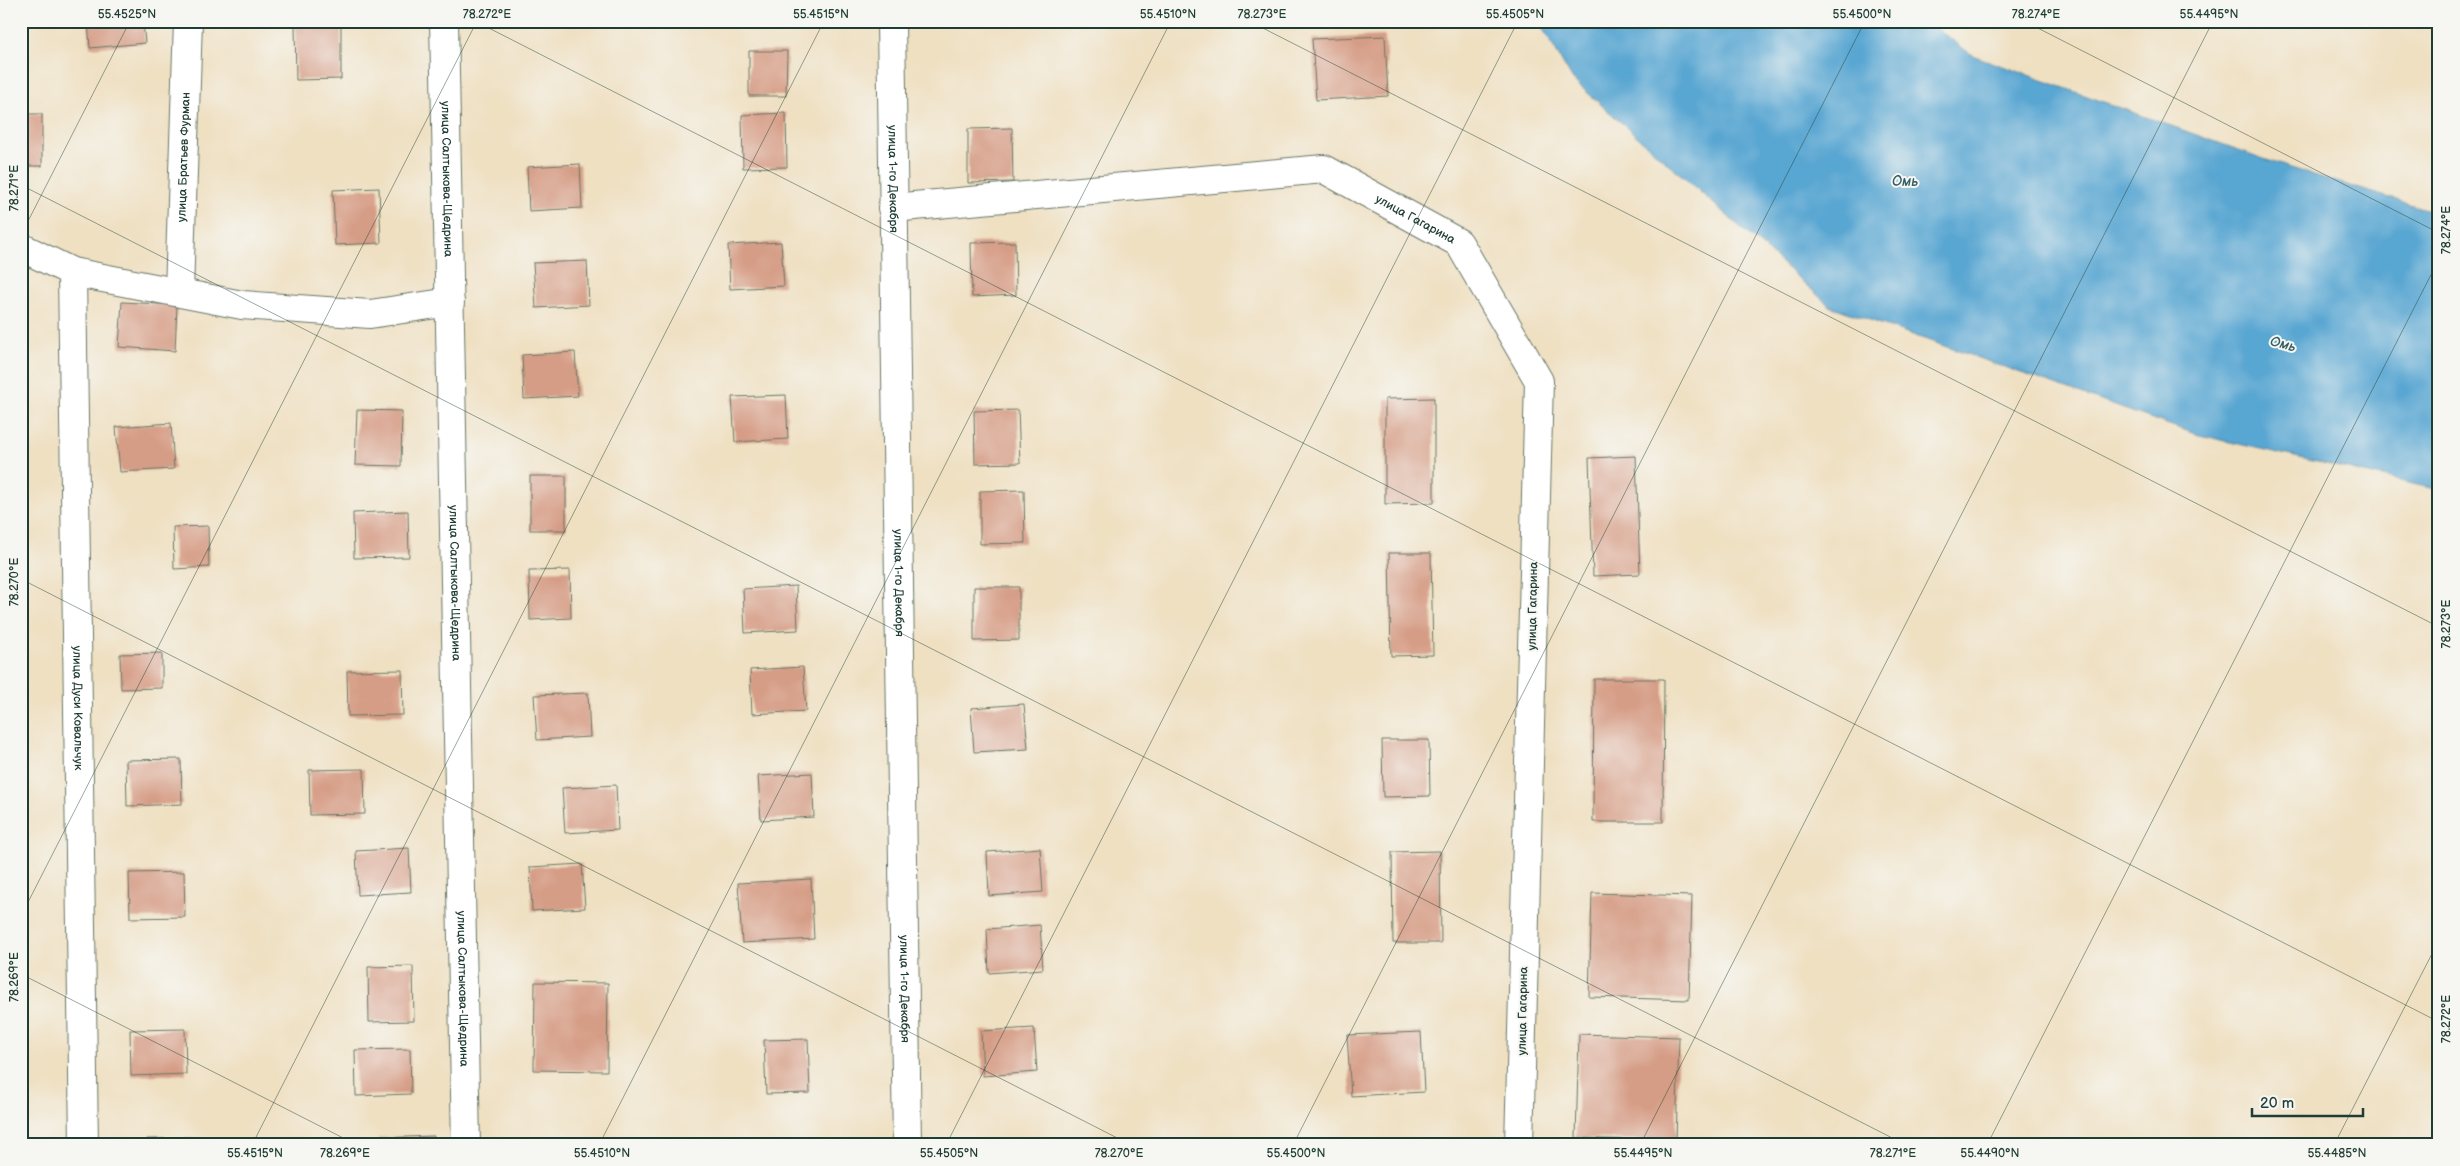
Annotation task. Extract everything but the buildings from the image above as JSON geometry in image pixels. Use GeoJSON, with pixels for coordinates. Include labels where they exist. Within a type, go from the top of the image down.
{"type":"FeatureCollection","features":[{"type":"Feature","properties":{"kind":"street","name":"улица Братьев Фурман"},"geometry":{"type":"LineString","coordinates":[[179,292],[188,21]]}},
{"type":"Feature","properties":{"kind":"street","name":"улица Салтыкова-Щедрина"},"geometry":{"type":"LineString","coordinates":[[444,21],[466,1145]]}},
{"type":"Feature","properties":{"kind":"street","name":"улица 1-го Декабря"},"geometry":{"type":"LineString","coordinates":[[891,21],[892,208],[907,1145]]}},
{"type":"Feature","properties":{"kind":"street","name":"улица Гагарина"},"geometry":{"type":"LineString","coordinates":[[892,208],[1324,169],[1459,243],[1539,382],[1519,1145]]}},
{"type":"Feature","properties":{"kind":"street"},"geometry":{"type":"LineString","coordinates":[[21,247],[72,272],[242,305],[370,314],[450,302]]}},
{"type":"Feature","properties":{"kind":"street","name":"улица Дуси Ковальчук"},"geometry":{"type":"LineString","coordinates":[[72,272],[84,1145]]}},
{"type":"Feature","properties":{"kind":"water","name":"Омь"},"geometry":{"type":"Polygon","coordinates":[[[1538,21],[1927,21],[1972,55],[2278,164],[2439,213],[2439,490],[2195,434],[1830,306],[1573,80],[1538,21]]]}}]}
